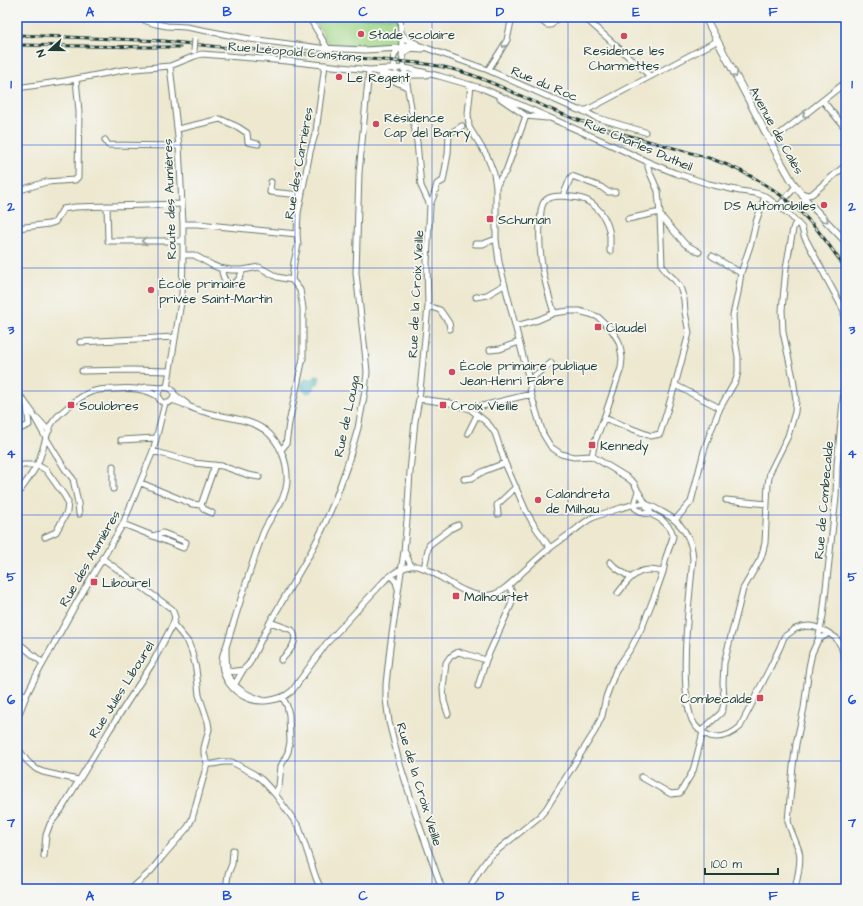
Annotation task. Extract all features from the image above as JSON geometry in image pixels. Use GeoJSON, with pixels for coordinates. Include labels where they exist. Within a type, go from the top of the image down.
{"type":"FeatureCollection","features":[{"type":"Feature","properties":{"kind":"street"},"geometry":{"type":"LineString","coordinates":[[134,17],[156,24],[196,29],[250,39],[328,49],[365,50],[388,53],[391,54],[394,60]]}},
{"type":"Feature","properties":{"kind":"street"},"geometry":{"type":"LineString","coordinates":[[155,17],[156,24]]}},
{"type":"Feature","properties":{"kind":"street"},"geometry":{"type":"LineString","coordinates":[[309,17],[328,49]]}},
{"type":"Feature","properties":{"kind":"street","name":"Rue de la Croix Vieille"},"geometry":{"type":"LineString","coordinates":[[400,17],[401,48],[404,68],[403,75],[407,87],[417,142],[421,186],[430,205],[427,262],[428,306],[419,399],[415,421],[402,570],[390,648],[386,699],[389,722],[398,758],[442,889]]}},
{"type":"Feature","properties":{"kind":"street"},"geometry":{"type":"LineString","coordinates":[[488,70],[507,40],[512,17]]}},
{"type":"Feature","properties":{"kind":"street"},"geometry":{"type":"LineString","coordinates":[[537,17],[547,25],[551,25],[558,17]]}},
{"type":"Feature","properties":{"kind":"street"},"geometry":{"type":"LineString","coordinates":[[584,17],[650,76]]}},
{"type":"Feature","properties":{"kind":"street","name":"Avenue de Calès"},"geometry":{"type":"LineString","coordinates":[[705,17],[770,142],[796,186],[802,192],[806,200],[846,242]]}},
{"type":"Feature","properties":{"kind":"street"},"geometry":{"type":"LineString","coordinates":[[194,53],[196,29]]}},
{"type":"Feature","properties":{"kind":"street"},"geometry":{"type":"LineString","coordinates":[[401,33],[407,40],[421,44],[431,50]]}},
{"type":"Feature","properties":{"kind":"street","name":"Rue du Roc"},"geometry":{"type":"LineString","coordinates":[[365,50],[401,48],[406,44],[415,44],[488,70],[578,110],[587,110],[718,40]]}},
{"type":"Feature","properties":{"kind":"street"},"geometry":{"type":"LineString","coordinates":[[395,68],[395,53],[401,48]]}},
{"type":"Feature","properties":{"kind":"street"},"geometry":{"type":"LineString","coordinates":[[402,54],[406,50],[413,48],[431,50]]}},
{"type":"Feature","properties":{"kind":"street","name":"Rue Léopold Constans"},"geometry":{"type":"LineString","coordinates":[[17,88],[123,70],[170,66],[194,53],[325,65],[370,70],[391,75],[403,75]]}},
{"type":"Feature","properties":{"kind":"street","name":"Rue des Carrières"},"geometry":{"type":"LineString","coordinates":[[292,280],[298,245],[298,213],[310,152],[316,131],[325,65]]}},
{"type":"Feature","properties":{"kind":"street","name":"Route des Aumières"},"geometry":{"type":"LineString","coordinates":[[165,388],[170,371],[182,296],[183,255],[183,224],[178,129],[170,66]]}},
{"type":"Feature","properties":{"kind":"street","name":"Rue de la Croix Vieille"},"geometry":{"type":"LineString","coordinates":[[395,68],[403,75]]}},
{"type":"Feature","properties":{"kind":"street","name":"Rue Léopold Constans"},"geometry":{"type":"LineString","coordinates":[[370,70],[404,68]]}},
{"type":"Feature","properties":{"kind":"street","name":"Rue Charles Dutheil"},"geometry":{"type":"LineString","coordinates":[[404,68],[439,76],[489,91],[675,173],[710,184],[765,196]]}},
{"type":"Feature","properties":{"kind":"street","name":"Rue Léopold Constans"},"geometry":{"type":"LineString","coordinates":[[370,70],[407,87]]}},
{"type":"Feature","properties":{"kind":"street","name":"Rue de Louga"},"geometry":{"type":"LineString","coordinates":[[234,684],[249,664],[270,622],[311,552],[322,530],[347,466],[358,428],[367,371],[356,273],[359,173],[370,70]]}},
{"type":"Feature","properties":{"kind":"street","name":"Rue Charles Dutheil"},"geometry":{"type":"LineString","coordinates":[[403,75],[439,76]]}},
{"type":"Feature","properties":{"kind":"street"},"geometry":{"type":"LineString","coordinates":[[17,190],[46,182],[75,180],[78,177],[79,112],[76,79]]}},
{"type":"Feature","properties":{"kind":"street"},"geometry":{"type":"LineString","coordinates":[[770,142],[846,82]]}},
{"type":"Feature","properties":{"kind":"street"},"geometry":{"type":"LineString","coordinates":[[471,85],[468,113],[469,127],[487,156],[494,174],[496,187],[496,239],[499,262],[516,326],[531,394],[543,434],[552,446],[561,454],[574,457],[592,456],[628,478],[634,483],[651,514]]}},
{"type":"Feature","properties":{"kind":"street","name":"Rue Charles Dutheil"},"geometry":{"type":"LineString","coordinates":[[489,91],[526,116],[554,119]]}},
{"type":"Feature","properties":{"kind":"street"},"geometry":{"type":"LineString","coordinates":[[823,101],[846,129]]}},
{"type":"Feature","properties":{"kind":"street"},"geometry":{"type":"LineString","coordinates":[[583,110],[595,117],[645,132]]}},
{"type":"Feature","properties":{"kind":"street"},"geometry":{"type":"LineString","coordinates":[[496,187],[506,172],[526,116]]}},
{"type":"Feature","properties":{"kind":"street","name":"Route des Aumières"},"geometry":{"type":"LineString","coordinates":[[178,129],[220,118],[247,133],[248,142],[258,144]]}},
{"type":"Feature","properties":{"kind":"street"},"geometry":{"type":"LineString","coordinates":[[430,205],[437,184],[443,181],[448,154],[449,134],[462,126]]}},
{"type":"Feature","properties":{"kind":"street"},"geometry":{"type":"LineString","coordinates":[[105,140],[108,145],[179,146]]}},
{"type":"Feature","properties":{"kind":"street"},"geometry":{"type":"LineString","coordinates":[[604,418],[651,436],[660,434],[689,333],[684,299],[680,287],[666,272],[662,264],[658,191],[650,173],[648,162]]}},
{"type":"Feature","properties":{"kind":"street"},"geometry":{"type":"LineString","coordinates":[[802,192],[808,195],[812,194],[846,165]]}},
{"type":"Feature","properties":{"kind":"street"},"geometry":{"type":"LineString","coordinates":[[563,196],[572,176],[601,187],[608,192],[615,192]]}},
{"type":"Feature","properties":{"kind":"street"},"geometry":{"type":"LineString","coordinates":[[271,182],[270,192],[301,195]]}},
{"type":"Feature","properties":{"kind":"street"},"geometry":{"type":"LineString","coordinates":[[779,206],[796,186]]}},
{"type":"Feature","properties":{"kind":"street"},"geometry":{"type":"LineString","coordinates":[[554,313],[544,278],[540,249],[541,210],[544,202],[554,197],[563,196],[580,198],[592,203],[603,215],[607,224],[610,236],[610,251]]}},
{"type":"Feature","properties":{"kind":"street"},"geometry":{"type":"LineString","coordinates":[[675,520],[691,502],[704,451],[720,408],[736,380],[738,372],[738,357],[734,334],[733,315],[741,273],[765,196]]}},
{"type":"Feature","properties":{"kind":"street","name":"Rue de Combecalde"},"geometry":{"type":"LineString","coordinates":[[765,196],[790,215],[802,228],[804,236],[844,311],[845,379],[837,465],[836,497],[821,630],[812,653],[809,667],[804,708],[796,744],[788,821],[789,827],[800,852],[799,870],[795,889]]}},
{"type":"Feature","properties":{"kind":"street"},"geometry":{"type":"LineString","coordinates":[[17,228],[55,222],[63,210],[75,207],[182,204]]}},
{"type":"Feature","properties":{"kind":"street"},"geometry":{"type":"LineString","coordinates":[[107,206],[108,241],[183,240]]}},
{"type":"Feature","properties":{"kind":"street"},"geometry":{"type":"LineString","coordinates":[[628,219],[660,213]]}},
{"type":"Feature","properties":{"kind":"street"},"geometry":{"type":"LineString","coordinates":[[660,213],[685,244],[699,252]]}},
{"type":"Feature","properties":{"kind":"street"},"geometry":{"type":"LineString","coordinates":[[641,777],[672,794],[680,793],[693,770],[702,732],[721,713],[723,708],[724,664],[743,589],[761,558],[765,543],[770,472],[788,436],[795,412],[796,400],[783,332],[782,310],[786,268],[793,229],[796,223]]}},
{"type":"Feature","properties":{"kind":"street"},"geometry":{"type":"LineString","coordinates":[[183,224],[198,224],[297,234]]}},
{"type":"Feature","properties":{"kind":"street"},"geometry":{"type":"LineString","coordinates":[[475,244],[483,244],[496,239]]}},
{"type":"Feature","properties":{"kind":"street"},"geometry":{"type":"LineString","coordinates":[[183,255],[194,255],[222,269],[243,270],[259,268],[277,277],[292,280],[300,290],[303,308],[303,358],[286,444],[281,450]]}},
{"type":"Feature","properties":{"kind":"street"},"geometry":{"type":"LineString","coordinates":[[712,256],[741,273]]}},
{"type":"Feature","properties":{"kind":"street"},"geometry":{"type":"LineString","coordinates":[[222,269],[224,279],[230,283],[237,281],[243,270]]}},
{"type":"Feature","properties":{"kind":"street"},"geometry":{"type":"LineString","coordinates":[[476,297],[487,295],[504,285]]}},
{"type":"Feature","properties":{"kind":"street"},"geometry":{"type":"LineString","coordinates":[[428,306],[440,310],[450,323],[450,329]]}},
{"type":"Feature","properties":{"kind":"street"},"geometry":{"type":"LineString","coordinates":[[516,326],[538,320],[554,313],[579,311],[598,318],[611,329],[618,340],[622,358],[621,368],[595,441],[592,456]]}},
{"type":"Feature","properties":{"kind":"street"},"geometry":{"type":"LineString","coordinates":[[80,342],[175,337]]}},
{"type":"Feature","properties":{"kind":"street"},"geometry":{"type":"LineString","coordinates":[[490,350],[500,349],[519,342]]}},
{"type":"Feature","properties":{"kind":"street"},"geometry":{"type":"LineString","coordinates":[[529,380],[551,363]]}},
{"type":"Feature","properties":{"kind":"street"},"geometry":{"type":"LineString","coordinates":[[82,371],[170,371]]}},
{"type":"Feature","properties":{"kind":"street"},"geometry":{"type":"LineString","coordinates":[[675,385],[720,408]]}},
{"type":"Feature","properties":{"kind":"street"},"geometry":{"type":"LineString","coordinates":[[17,495],[28,481],[37,464],[54,420],[59,414],[82,396],[90,392],[107,389],[137,389],[147,387],[165,388],[172,390],[174,394],[191,407]]}},
{"type":"Feature","properties":{"kind":"street"},"geometry":{"type":"LineString","coordinates":[[159,397],[159,392],[165,388]]}},
{"type":"Feature","properties":{"kind":"street"},"geometry":{"type":"LineString","coordinates":[[137,389],[152,392],[165,403],[172,400],[174,394]]}},
{"type":"Feature","properties":{"kind":"street"},"geometry":{"type":"LineString","coordinates":[[17,394],[22,398],[31,411],[65,469],[73,479],[79,514]]}},
{"type":"Feature","properties":{"kind":"street"},"geometry":{"type":"LineString","coordinates":[[470,409],[531,394]]}},
{"type":"Feature","properties":{"kind":"street"},"geometry":{"type":"LineString","coordinates":[[419,399],[470,409],[485,421],[494,433],[526,511],[550,548]]}},
{"type":"Feature","properties":{"kind":"street"},"geometry":{"type":"LineString","coordinates":[[172,400],[201,411],[249,422],[258,426],[266,431],[277,443],[287,466],[287,482],[284,496],[264,532],[223,652],[222,662],[227,681],[242,697],[257,702],[265,702],[283,698],[292,691],[326,644],[374,591],[391,576],[402,570],[414,566],[424,568],[472,594],[478,596],[493,595],[509,585],[550,548],[591,519],[621,508],[634,506],[656,508],[667,514],[682,526],[689,538],[693,559],[685,662],[686,681],[688,704],[692,720],[702,732],[711,736],[724,737],[740,727],[780,647],[789,636],[799,631],[821,630],[836,638],[843,652],[846,673]]}},
{"type":"Feature","properties":{"kind":"street","name":"Rue des Aumières"},"geometry":{"type":"LineString","coordinates":[[17,718],[26,696],[43,663],[102,558],[123,524],[153,451],[165,403]]}},
{"type":"Feature","properties":{"kind":"street"},"geometry":{"type":"LineString","coordinates":[[17,430],[29,425],[27,405]]}},
{"type":"Feature","properties":{"kind":"street"},"geometry":{"type":"LineString","coordinates":[[31,411],[49,431]]}},
{"type":"Feature","properties":{"kind":"street"},"geometry":{"type":"LineString","coordinates":[[468,433],[477,415]]}},
{"type":"Feature","properties":{"kind":"street"},"geometry":{"type":"LineString","coordinates":[[121,440],[156,438]]}},
{"type":"Feature","properties":{"kind":"street"},"geometry":{"type":"LineString","coordinates":[[153,451],[194,463],[222,466],[248,475],[259,477]]}},
{"type":"Feature","properties":{"kind":"street"},"geometry":{"type":"LineString","coordinates":[[464,479],[472,478],[505,462]]}},
{"type":"Feature","properties":{"kind":"street"},"geometry":{"type":"LineString","coordinates":[[17,467],[37,464],[46,470],[68,502],[67,512],[56,532],[45,537]]}},
{"type":"Feature","properties":{"kind":"street"},"geometry":{"type":"LineString","coordinates":[[201,505],[215,465]]}},
{"type":"Feature","properties":{"kind":"street"},"geometry":{"type":"LineString","coordinates":[[113,489],[114,466]]}},
{"type":"Feature","properties":{"kind":"street"},"geometry":{"type":"LineString","coordinates":[[141,483],[192,504],[201,505],[204,509],[212,513]]}},
{"type":"Feature","properties":{"kind":"street"},"geometry":{"type":"LineString","coordinates":[[498,514],[497,505],[516,487]]}},
{"type":"Feature","properties":{"kind":"street"},"geometry":{"type":"LineString","coordinates":[[634,506],[638,490]]}},
{"type":"Feature","properties":{"kind":"street"},"geometry":{"type":"LineString","coordinates":[[726,500],[767,504]]}},
{"type":"Feature","properties":{"kind":"street"},"geometry":{"type":"LineString","coordinates":[[469,889],[489,857],[540,816],[546,809],[595,731],[602,716],[606,697],[616,670],[631,648],[643,625],[663,572],[673,536],[671,530],[662,520],[651,514],[643,513],[634,506]]}},
{"type":"Feature","properties":{"kind":"street"},"geometry":{"type":"LineString","coordinates":[[123,524],[153,536],[183,548],[186,542],[163,533],[153,536]]}},
{"type":"Feature","properties":{"kind":"street"},"geometry":{"type":"LineString","coordinates":[[424,568],[429,545],[450,528],[458,525]]}},
{"type":"Feature","properties":{"kind":"street","name":"Rue de la Croix Vieille"},"geometry":{"type":"LineString","coordinates":[[404,551],[409,567]]}},
{"type":"Feature","properties":{"kind":"street"},"geometry":{"type":"LineString","coordinates":[[102,558],[172,609],[175,617],[173,624],[188,642],[192,652],[196,669],[199,695],[209,729],[204,748],[207,764],[192,819],[188,827],[177,838],[151,871],[131,889]]}},
{"type":"Feature","properties":{"kind":"street"},"geometry":{"type":"LineString","coordinates":[[610,562],[631,578]]}},
{"type":"Feature","properties":{"kind":"street"},"geometry":{"type":"LineString","coordinates":[[618,593],[631,578],[637,574],[650,570],[663,572]]}},
{"type":"Feature","properties":{"kind":"street"},"geometry":{"type":"LineString","coordinates":[[391,576],[396,582],[398,589]]}},
{"type":"Feature","properties":{"kind":"street"},"geometry":{"type":"LineString","coordinates":[[478,686],[486,660],[511,605],[513,595],[509,585]]}},
{"type":"Feature","properties":{"kind":"street"},"geometry":{"type":"LineString","coordinates":[[270,622],[294,632],[295,641],[288,654],[281,660]]}},
{"type":"Feature","properties":{"kind":"street","name":"Rue Jules Libourel"},"geometry":{"type":"LineString","coordinates":[[44,856],[46,835],[50,824],[61,810],[78,780],[152,664],[173,624]]}},
{"type":"Feature","properties":{"kind":"street"},"geometry":{"type":"LineString","coordinates":[[821,630],[834,640],[843,652]]}},
{"type":"Feature","properties":{"kind":"street"},"geometry":{"type":"LineString","coordinates":[[818,640],[826,635]]}},
{"type":"Feature","properties":{"kind":"street"},"geometry":{"type":"LineString","coordinates":[[17,649],[21,645],[43,663]]}},
{"type":"Feature","properties":{"kind":"street"},"geometry":{"type":"LineString","coordinates":[[226,646],[226,662],[228,672],[234,684],[247,695],[265,702]]}},
{"type":"Feature","properties":{"kind":"street"},"geometry":{"type":"LineString","coordinates":[[448,714],[444,701],[443,688],[446,663],[450,657],[458,652],[486,660]]}},
{"type":"Feature","properties":{"kind":"street"},"geometry":{"type":"LineString","coordinates":[[228,672],[243,670]]}},
{"type":"Feature","properties":{"kind":"street"},"geometry":{"type":"LineString","coordinates":[[17,690],[26,696]]}},
{"type":"Feature","properties":{"kind":"street"},"geometry":{"type":"LineString","coordinates":[[275,794],[279,786],[282,766],[288,752],[290,742],[288,711],[283,698]]}},
{"type":"Feature","properties":{"kind":"street"},"geometry":{"type":"LineString","coordinates":[[17,748],[36,769],[78,780]]}},
{"type":"Feature","properties":{"kind":"street"},"geometry":{"type":"LineString","coordinates":[[207,764],[232,762],[254,774],[275,794],[299,827],[321,889]]}},
{"type":"Feature","properties":{"kind":"street"},"geometry":{"type":"LineString","coordinates":[[226,889],[228,874],[232,864],[233,850]]}},
{"type":"Feature","properties":{"kind":"green space","name":"Stade scolaire"},"geometry":{"type":"Polygon","coordinates":[[[312,17],[398,17],[399,42],[393,47],[332,46],[312,17]]]}},
{"type":"Feature","properties":{"kind":"water"},"geometry":{"type":"Polygon","coordinates":[[[315,376],[320,377],[318,384],[314,384],[313,390],[305,392],[301,387],[302,382],[306,379],[315,379],[315,376]]]}},
{"type":"Feature","properties":{"kind":"railway"},"geometry":{"type":"LineString","coordinates":[[17,35],[164,41],[419,63],[459,71],[485,80],[575,119],[712,159],[754,178],[767,185],[791,203],[822,235],[846,269]]}},
{"type":"Feature","properties":{"kind":"railway"},"geometry":{"type":"LineString","coordinates":[[17,45],[180,47]]}},
{"type":"Feature","properties":{"kind":"place","name":"Stade scolaire"},"geometry":{"type":"Point","coordinates":[361,34]}},
{"type":"Feature","properties":{"kind":"place","name":"Residence les Charmettes"},"geometry":{"type":"Point","coordinates":[624,36]}},
{"type":"Feature","properties":{"kind":"place","name":"Le Regent"},"geometry":{"type":"Point","coordinates":[339,77]}},
{"type":"Feature","properties":{"kind":"place","name":"Résidence Cap del Barry"},"geometry":{"type":"Point","coordinates":[376,124]}},
{"type":"Feature","properties":{"kind":"place","name":"DS Automobiles"},"geometry":{"type":"Point","coordinates":[824,205]}},
{"type":"Feature","properties":{"kind":"place","name":"Schuman"},"geometry":{"type":"Point","coordinates":[490,219]}},
{"type":"Feature","properties":{"kind":"place","name":"École primaire privée Saint-Martin"},"geometry":{"type":"Point","coordinates":[151,290]}},
{"type":"Feature","properties":{"kind":"place","name":"Claudel"},"geometry":{"type":"Point","coordinates":[598,327]}},
{"type":"Feature","properties":{"kind":"place","name":"École primaire publique Jean-Henri Fabre"},"geometry":{"type":"Point","coordinates":[452,372]}},
{"type":"Feature","properties":{"kind":"place","name":"Soulobres"},"geometry":{"type":"Point","coordinates":[71,405]}},
{"type":"Feature","properties":{"kind":"place","name":"Croix Vieille"},"geometry":{"type":"Point","coordinates":[443,405]}},
{"type":"Feature","properties":{"kind":"place","name":"Kennedy"},"geometry":{"type":"Point","coordinates":[592,445]}},
{"type":"Feature","properties":{"kind":"place","name":"Calandreta de Milhau"},"geometry":{"type":"Point","coordinates":[538,500]}},
{"type":"Feature","properties":{"kind":"place","name":"Libourel"},"geometry":{"type":"Point","coordinates":[94,582]}},
{"type":"Feature","properties":{"kind":"place","name":"Malhourtet"},"geometry":{"type":"Point","coordinates":[456,596]}},
{"type":"Feature","properties":{"kind":"place","name":"Combecalde"},"geometry":{"type":"Point","coordinates":[760,698]}}]}
